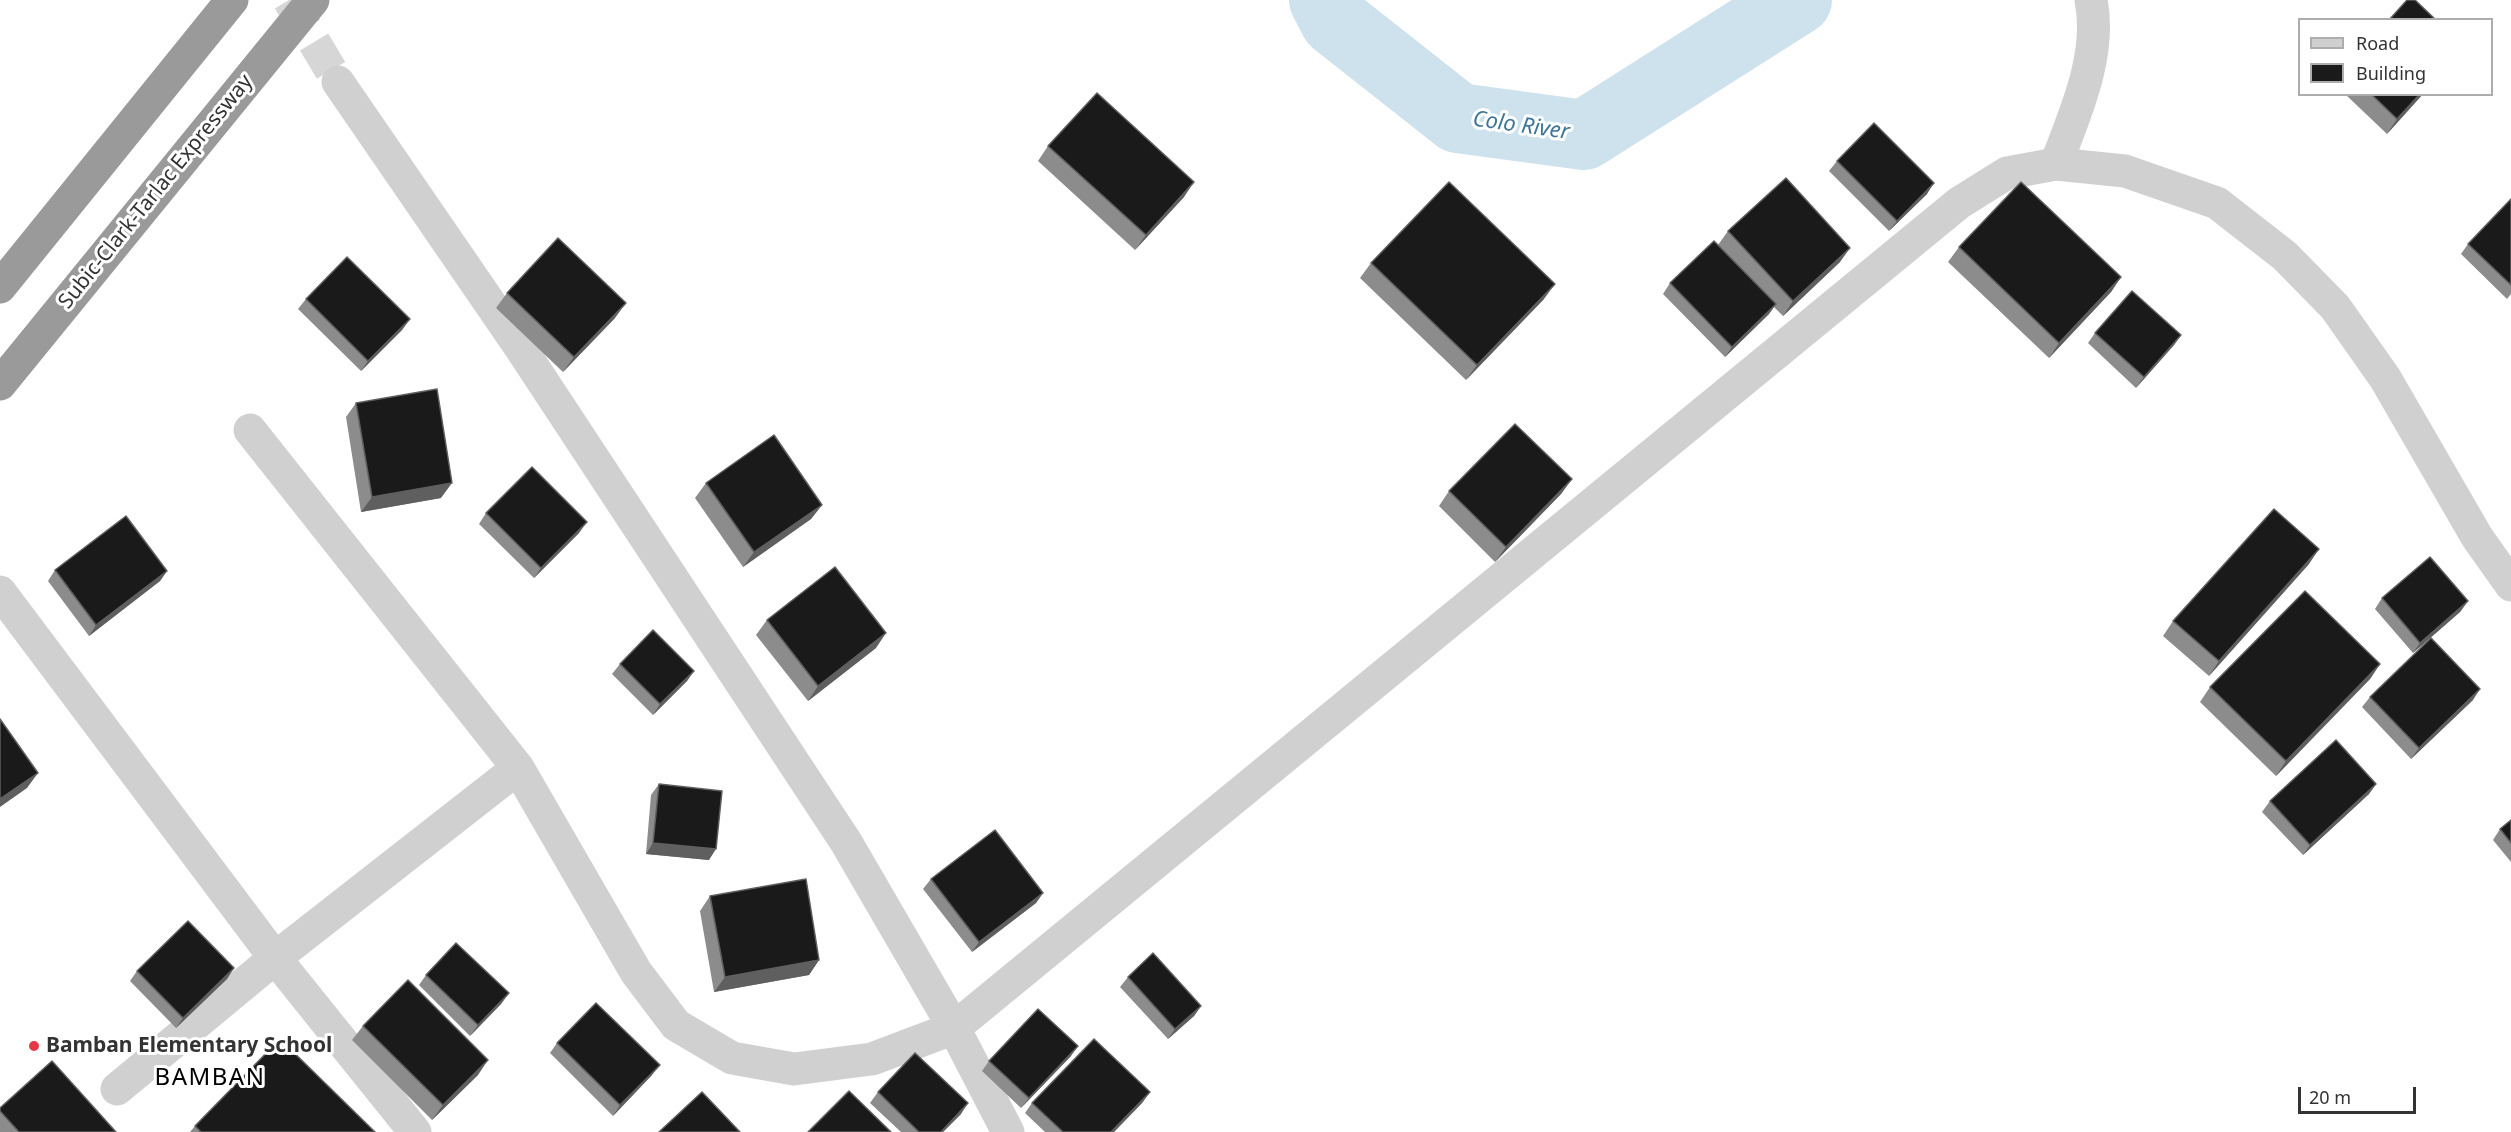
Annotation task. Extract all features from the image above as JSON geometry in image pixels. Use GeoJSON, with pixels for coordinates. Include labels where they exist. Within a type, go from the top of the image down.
{"type":"FeatureCollection","features":[{"type":"Feature","properties":{"kind":"highway"},"geometry":{"type":"LineString","coordinates":[[0,287],[232,0]]}},
{"type":"Feature","properties":{"kind":"highway","name":"Subic-Clark-Tarlac Expressway"},"geometry":{"type":"LineString","coordinates":[[0,384],[313,0]]}},
{"type":"Feature","properties":{"kind":"street"},"geometry":{"type":"LineString","coordinates":[[2056,164],[2087,83],[2094,16],[2091,0]]}},
{"type":"Feature","properties":{"kind":"street"},"geometry":{"type":"LineString","coordinates":[[338,82],[520,347],[846,842],[954,1028],[1008,1132]]}},
{"type":"Feature","properties":{"kind":"street"},"geometry":{"type":"LineString","coordinates":[[250,430],[518,768],[636,972],[676,1025],[732,1058],[794,1069],[872,1059],[954,1028],[1959,203],[2007,173],[2056,164],[2125,171],[2217,203],[2285,256],[2335,307],[2385,378],[2477,537],[2511,585]]}},
{"type":"Feature","properties":{"kind":"street"},"geometry":{"type":"LineString","coordinates":[[0,592],[275,957],[415,1132]]}},
{"type":"Feature","properties":{"kind":"street"},"geometry":{"type":"LineString","coordinates":[[117,1089],[275,957],[518,768]]}},
{"type":"Feature","properties":{"kind":"building"},"geometry":{"type":"Polygon","coordinates":[[[2407,0],[2415,0],[2434,18],[2391,18],[2407,0]]]}},
{"type":"Feature","properties":{"kind":"building"},"geometry":{"type":"Polygon","coordinates":[[[1097,93],[1194,182],[1146,235],[1048,146],[1097,93]]]}},
{"type":"Feature","properties":{"kind":"building"},"geometry":{"type":"Polygon","coordinates":[[[2373,96],[2418,96],[2397,119],[2373,96]]]}},
{"type":"Feature","properties":{"kind":"building"},"geometry":{"type":"Polygon","coordinates":[[[1874,123],[1934,183],[1897,221],[1837,161],[1874,123]]]}},
{"type":"Feature","properties":{"kind":"building"},"geometry":{"type":"Polygon","coordinates":[[[1786,178],[1850,248],[1793,301],[1728,231],[1786,178]]]}},
{"type":"Feature","properties":{"kind":"building"},"geometry":{"type":"Polygon","coordinates":[[[1449,182],[1555,284],[1477,365],[1371,263],[1449,182]]]}},
{"type":"Feature","properties":{"kind":"building"},"geometry":{"type":"Polygon","coordinates":[[[2021,182],[2121,277],[2059,343],[1959,247],[2021,182]]]}},
{"type":"Feature","properties":{"kind":"building"},"geometry":{"type":"Polygon","coordinates":[[[2511,199],[2511,285],[2468,244],[2511,199]]]}},
{"type":"Feature","properties":{"kind":"building"},"geometry":{"type":"Polygon","coordinates":[[[558,238],[626,303],[574,357],[507,293],[558,238]]]}},
{"type":"Feature","properties":{"kind":"building"},"geometry":{"type":"Polygon","coordinates":[[[1714,241],[1776,304],[1732,347],[1670,283],[1714,241]]]}},
{"type":"Feature","properties":{"kind":"building"},"geometry":{"type":"Polygon","coordinates":[[[347,257],[410,319],[368,361],[306,299],[347,257]]]}},
{"type":"Feature","properties":{"kind":"building"},"geometry":{"type":"Polygon","coordinates":[[[2132,291],[2181,335],[2144,377],[2095,333],[2132,291]]]}},
{"type":"Feature","properties":{"kind":"building"},"geometry":{"type":"Polygon","coordinates":[[[437,389],[452,483],[372,497],[356,403],[437,389]]]}},
{"type":"Feature","properties":{"kind":"building"},"geometry":{"type":"Polygon","coordinates":[[[1515,424],[1572,479],[1506,547],[1449,491],[1515,424]]]}},
{"type":"Feature","properties":{"kind":"building"},"geometry":{"type":"Polygon","coordinates":[[[774,435],[822,505],[754,552],[706,483],[774,435]]]}},
{"type":"Feature","properties":{"kind":"building"},"geometry":{"type":"Polygon","coordinates":[[[532,467],[587,522],[541,568],[486,513],[532,467]]]}},
{"type":"Feature","properties":{"kind":"building"},"geometry":{"type":"Polygon","coordinates":[[[2274,509],[2319,549],[2219,661],[2173,621],[2274,509]]]}},
{"type":"Feature","properties":{"kind":"building"},"geometry":{"type":"Polygon","coordinates":[[[126,516],[167,571],[96,625],[55,570],[126,516]]]}},
{"type":"Feature","properties":{"kind":"building"},"geometry":{"type":"Polygon","coordinates":[[[2430,557],[2468,601],[2420,643],[2382,598],[2430,557]]]}},
{"type":"Feature","properties":{"kind":"building"},"geometry":{"type":"Polygon","coordinates":[[[835,567],[886,633],[818,686],[767,620],[835,567]]]}},
{"type":"Feature","properties":{"kind":"building"},"geometry":{"type":"Polygon","coordinates":[[[2305,591],[2380,664],[2286,761],[2210,687],[2305,591]]]}},
{"type":"Feature","properties":{"kind":"building"},"geometry":{"type":"Polygon","coordinates":[[[653,630],[694,671],[660,704],[620,664],[653,630]]]}},
{"type":"Feature","properties":{"kind":"building"},"geometry":{"type":"Polygon","coordinates":[[[2431,638],[2480,689],[2419,748],[2370,697],[2431,638]]]}},
{"type":"Feature","properties":{"kind":"building"},"geometry":{"type":"Polygon","coordinates":[[[0,719],[38,773],[0,799],[0,719]]]}},
{"type":"Feature","properties":{"kind":"building"},"geometry":{"type":"Polygon","coordinates":[[[2336,740],[2376,784],[2310,845],[2270,801],[2336,740]]]}},
{"type":"Feature","properties":{"kind":"building"},"geometry":{"type":"Polygon","coordinates":[[[659,784],[722,791],[716,849],[653,843],[659,784]]]}},
{"type":"Feature","properties":{"kind":"building"},"geometry":{"type":"Polygon","coordinates":[[[2511,820],[2511,843],[2500,829],[2511,820]]]}},
{"type":"Feature","properties":{"kind":"building"},"geometry":{"type":"Polygon","coordinates":[[[995,830],[1043,893],[979,942],[931,879],[995,830]]]}},
{"type":"Feature","properties":{"kind":"building"},"geometry":{"type":"Polygon","coordinates":[[[806,879],[819,960],[725,977],[710,896],[806,879]]]}},
{"type":"Feature","properties":{"kind":"building"},"geometry":{"type":"Polygon","coordinates":[[[188,921],[234,968],[183,1018],[137,971],[188,921]]]}},
{"type":"Feature","properties":{"kind":"building"},"geometry":{"type":"Polygon","coordinates":[[[456,943],[509,993],[478,1025],[426,975],[456,943]]]}},
{"type":"Feature","properties":{"kind":"building"},"geometry":{"type":"Polygon","coordinates":[[[1153,953],[1201,1006],[1175,1029],[1128,977],[1153,953]]]}},
{"type":"Feature","properties":{"kind":"building"},"geometry":{"type":"Polygon","coordinates":[[[408,980],[488,1060],[443,1105],[363,1026],[408,980]]]}},
{"type":"Feature","properties":{"kind":"building"},"geometry":{"type":"Polygon","coordinates":[[[596,1003],[660,1065],[620,1105],[557,1043],[596,1003]]]}},
{"type":"Feature","properties":{"kind":"building"},"geometry":{"type":"Polygon","coordinates":[[[1038,1009],[1078,1046],[1029,1098],[989,1061],[1038,1009]]]}},
{"type":"Feature","properties":{"kind":"building"},"geometry":{"type":"Polygon","coordinates":[[[280,1039],[375,1132],[201,1132],[195,1126],[280,1039]]]}},
{"type":"Feature","properties":{"kind":"building"},"geometry":{"type":"Polygon","coordinates":[[[1094,1039],[1150,1092],[1111,1132],[1063,1132],[1032,1103],[1094,1039]]]}},
{"type":"Feature","properties":{"kind":"building"},"geometry":{"type":"Polygon","coordinates":[[[915,1053],[968,1103],[941,1132],[919,1132],[878,1092],[915,1053]]]}},
{"type":"Feature","properties":{"kind":"building"},"geometry":{"type":"Polygon","coordinates":[[[52,1061],[116,1132],[19,1132],[0,1111],[0,1108],[52,1061]]]}},
{"type":"Feature","properties":{"kind":"building"},"geometry":{"type":"Polygon","coordinates":[[[849,1091],[891,1132],[808,1132],[849,1091]]]}},
{"type":"Feature","properties":{"kind":"building"},"geometry":{"type":"Polygon","coordinates":[[[702,1092],[740,1132],[659,1132],[702,1092]]]}},
{"type":"Feature","properties":{"kind":"waterway","name":"Colo River"},"geometry":{"type":"LineString","coordinates":[[1324,0],[1335,21],[1458,118],[1584,135],[1797,0]]}},
{"type":"Feature","properties":{"kind":"tunnel"},"geometry":{"type":"LineString","coordinates":[[289,0],[338,82]]}},
{"type":"Feature","properties":{"kind":"place","name":"Bamban Elementary School"},"geometry":{"type":"Point","coordinates":[34,1046]}},
{"type":"Feature","properties":{"kind":"district","name":"BAMBAN"},"geometry":{"type":"Point","coordinates":[210,1078]}}]}
